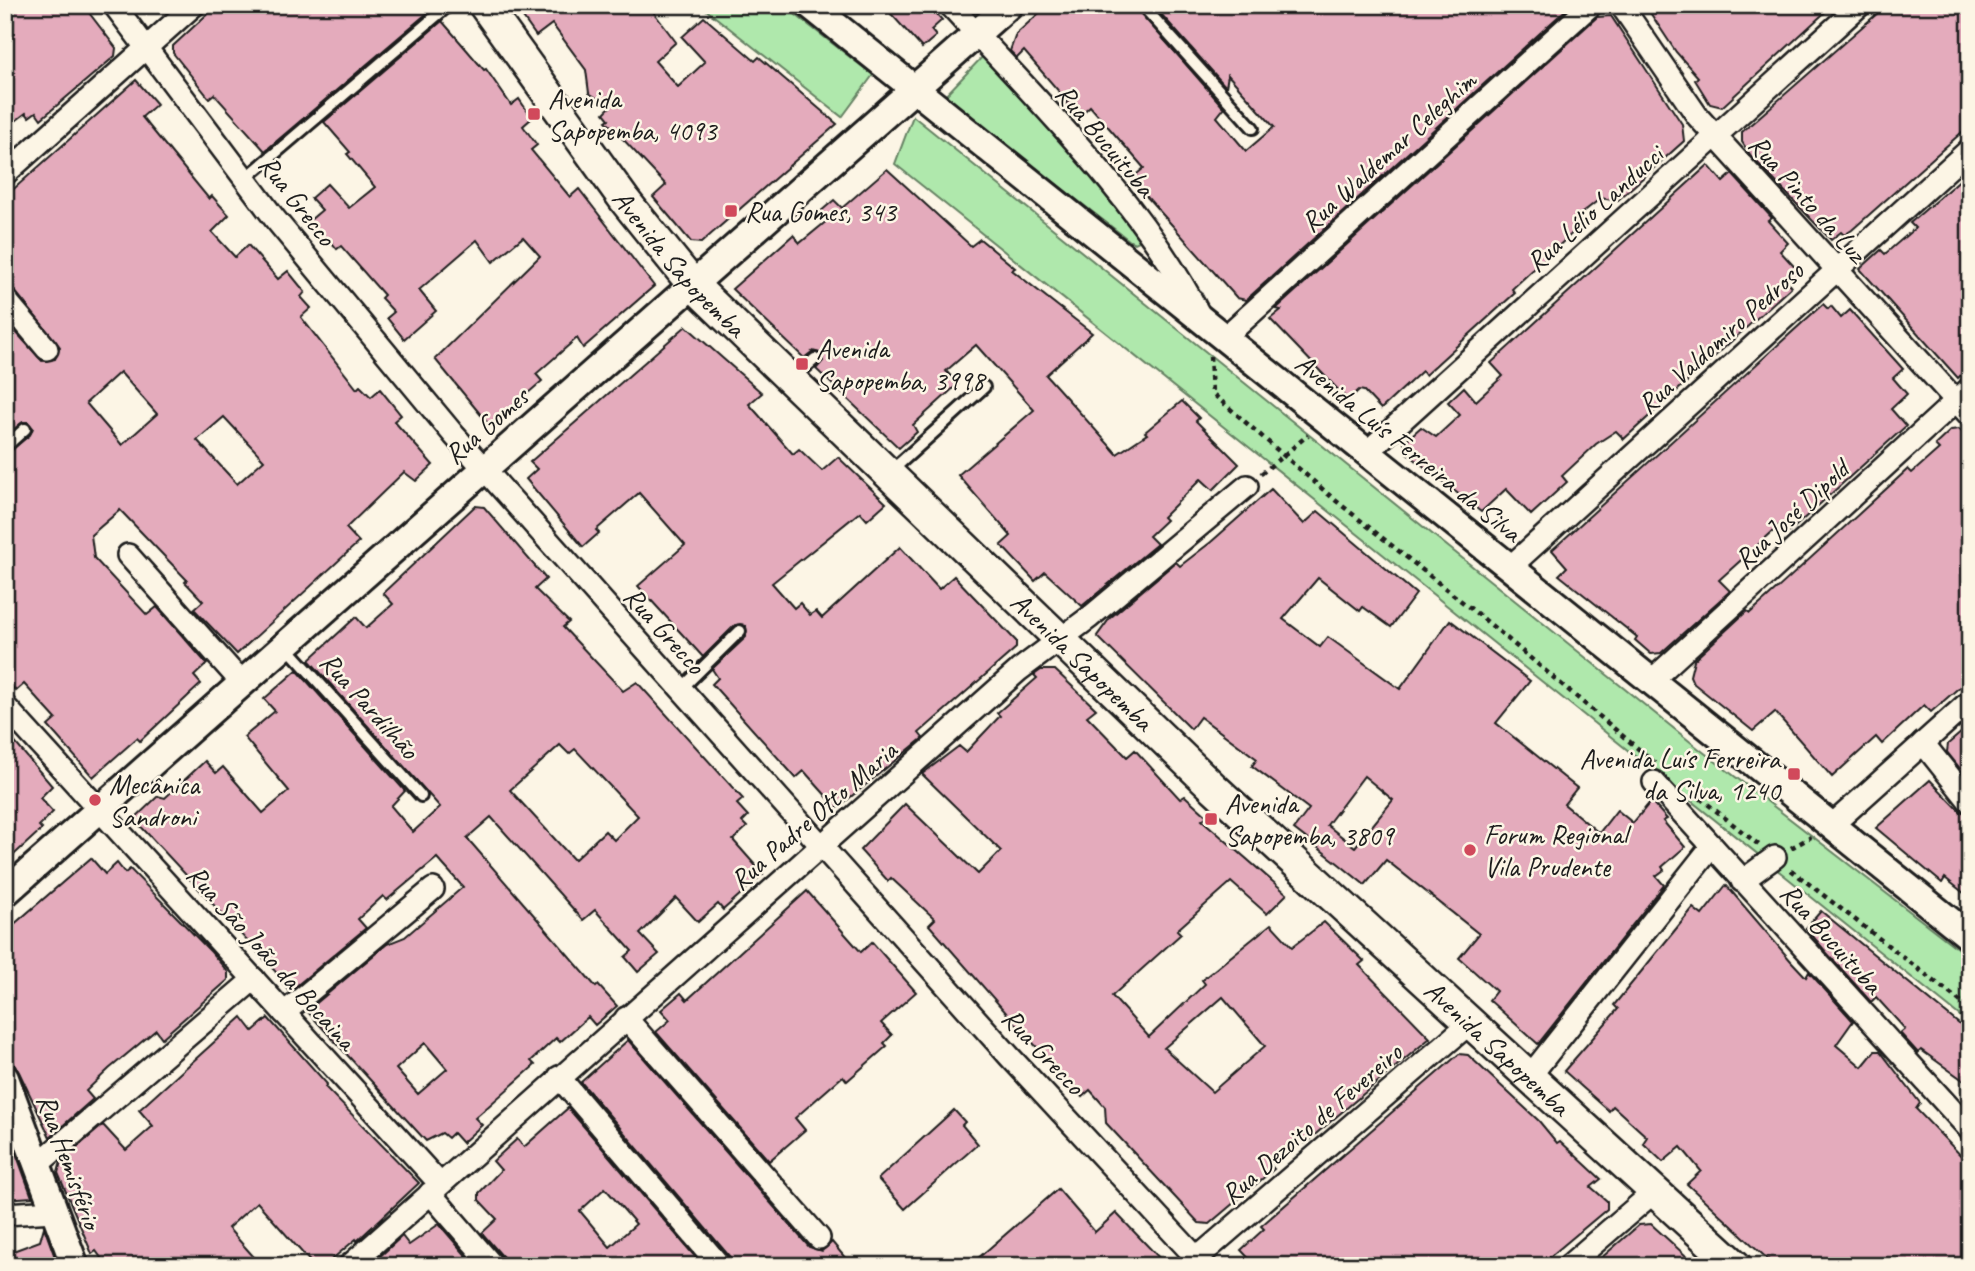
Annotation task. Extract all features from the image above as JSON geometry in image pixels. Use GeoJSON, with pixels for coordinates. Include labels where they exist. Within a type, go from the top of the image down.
{"type":"FeatureCollection","features":[{"type":"Feature","properties":{"kind":"main road","name":"Avenida Sapopemba"},"geometry":{"type":"LineString","coordinates":[[484,5],[626,202],[693,285],[1214,788],[1736,1266]]}},
{"type":"Feature","properties":{"kind":"street","name":"Rua Grecco"},"geometry":{"type":"LineString","coordinates":[[114,5],[275,219],[484,468],[680,690],[1196,1263]]}},
{"type":"Feature","properties":{"kind":"street"},"geometry":{"type":"LineString","coordinates":[[5,174],[194,5]]}},
{"type":"Feature","properties":{"kind":"street","name":"Avenida Luís Ferreira da Silva"},"geometry":{"type":"LineString","coordinates":[[810,5],[1212,340],[1366,453],[1970,937]]}},
{"type":"Feature","properties":{"kind":"street","name":"Rua Bucuituba"},"geometry":{"type":"LineString","coordinates":[[950,5],[1083,149],[1179,277],[1212,340]]}},
{"type":"Feature","properties":{"kind":"street","name":"Rua Gomes"},"geometry":{"type":"LineString","coordinates":[[5,893],[1009,5]]}},
{"type":"Feature","properties":{"kind":"street","name":"Rua Waldemar Celeghim"},"geometry":{"type":"LineString","coordinates":[[1212,340],[1591,5]]}},
{"type":"Feature","properties":{"kind":"street","name":"Rua Pinto da Luz"},"geometry":{"type":"LineString","coordinates":[[1620,5],[1715,137],[1836,270],[1965,402]]}},
{"type":"Feature","properties":{"kind":"street","name":"Rua Lélio Landucci"},"geometry":{"type":"LineString","coordinates":[[1366,453],[1860,5]]}},
{"type":"Feature","properties":{"kind":"street","name":"Rua Valdomiro Pedroso"},"geometry":{"type":"LineString","coordinates":[[1509,568],[1970,149]]}},
{"type":"Feature","properties":{"kind":"street"},"geometry":{"type":"LineString","coordinates":[[5,299],[47,349]]}},
{"type":"Feature","properties":{"kind":"street","name":"Rua José Dipold"},"geometry":{"type":"LineString","coordinates":[[1651,681],[1965,402]]}},
{"type":"Feature","properties":{"kind":"street","name":"Rua Padre Otto Maria"},"geometry":{"type":"LineString","coordinates":[[349,1266],[1019,670],[1247,486]]}},
{"type":"Feature","properties":{"kind":"street"},"geometry":{"type":"LineString","coordinates":[[128,555],[243,684]]}},
{"type":"Feature","properties":{"kind":"street"},"geometry":{"type":"LineString","coordinates":[[1831,826],[1970,701]]}},
{"type":"Feature","properties":{"kind":"street","name":"Rua São João da Bocaina"},"geometry":{"type":"LineString","coordinates":[[5,706],[284,1013],[435,1188],[493,1266]]}},
{"type":"Feature","properties":{"kind":"street"},"geometry":{"type":"LineString","coordinates":[[1923,743],[1970,802]]}},
{"type":"Feature","properties":{"kind":"street","name":"Rua Bucuituba"},"geometry":{"type":"LineString","coordinates":[[1656,773],[1742,881],[1970,1130]]}},
{"type":"Feature","properties":{"kind":"street"},"geometry":{"type":"LineString","coordinates":[[1530,1076],[1712,845]]}},
{"type":"Feature","properties":{"kind":"street"},"geometry":{"type":"LineString","coordinates":[[1742,881],[1775,857]]}},
{"type":"Feature","properties":{"kind":"street"},"geometry":{"type":"LineString","coordinates":[[284,1013],[433,889]]}},
{"type":"Feature","properties":{"kind":"street"},"geometry":{"type":"LineString","coordinates":[[37,1165],[254,979]]}},
{"type":"Feature","properties":{"kind":"street"},"geometry":{"type":"LineString","coordinates":[[626,1018],[819,1238]]}},
{"type":"Feature","properties":{"kind":"street","name":"Rua Dezoito de Fevereiro"},"geometry":{"type":"LineString","coordinates":[[1196,1263],[1471,1023]]}},
{"type":"Feature","properties":{"kind":"street"},"geometry":{"type":"LineString","coordinates":[[559,1077],[720,1266]]}},
{"type":"Feature","properties":{"kind":"street","name":"Rua Hemisfério"},"geometry":{"type":"LineString","coordinates":[[5,1078],[75,1266]]}},
{"type":"Feature","properties":{"kind":"street"},"geometry":{"type":"LineString","coordinates":[[1568,1266],[1656,1191]]}},
{"type":"Feature","properties":{"kind":"street"},"geometry":{"type":"LineString","coordinates":[[5,1214],[54,1211]]}},
{"type":"Feature","properties":{"kind":"lane"},"geometry":{"type":"LineString","coordinates":[[245,179],[449,5]]}},
{"type":"Feature","properties":{"kind":"lane"},"geometry":{"type":"LineString","coordinates":[[1142,5],[1253,128]]}},
{"type":"Feature","properties":{"kind":"lane"},"geometry":{"type":"LineString","coordinates":[[789,380],[814,359]]}},
{"type":"Feature","properties":{"kind":"lane"},"geometry":{"type":"LineString","coordinates":[[887,474],[984,387]]}},
{"type":"Feature","properties":{"kind":"lane"},"geometry":{"type":"LineString","coordinates":[[5,447],[25,429]]}},
{"type":"Feature","properties":{"kind":"lane"},"geometry":{"type":"LineString","coordinates":[[680,690],[740,631]]}},
{"type":"Feature","properties":{"kind":"lane","name":"Rua Pardilhão"},"geometry":{"type":"LineString","coordinates":[[285,645],[421,796]]}},
{"type":"Feature","properties":{"kind":"path"},"geometry":{"type":"LineString","coordinates":[[1212,340],[1212,393],[1656,773]]}},
{"type":"Feature","properties":{"kind":"path"},"geometry":{"type":"LineString","coordinates":[[1247,486],[1325,421]]}},
{"type":"Feature","properties":{"kind":"path"},"geometry":{"type":"LineString","coordinates":[[1697,796],[1970,1009]]}},
{"type":"Feature","properties":{"kind":"path"},"geometry":{"type":"LineString","coordinates":[[1775,857],[1831,826]]}},
{"type":"Feature","properties":{"kind":"green space"},"geometry":{"type":"Polygon","coordinates":[[[700,5],[783,5],[873,75],[842,117],[700,5]]]}},
{"type":"Feature","properties":{"kind":"green space"},"geometry":{"type":"Polygon","coordinates":[[[985,54],[1144,233],[1143,239],[1135,243],[1130,241],[944,97],[985,54]]]}},
{"type":"Feature","properties":{"kind":"green space"},"geometry":{"type":"Polygon","coordinates":[[[913,116],[1698,748],[1970,958],[1970,1024],[895,164],[913,116]]]}},
{"type":"Feature","properties":{"kind":"building"},"geometry":{"type":"Polygon","coordinates":[[[5,5],[83,5],[116,48],[115,56],[41,119],[36,112],[29,117],[26,113],[5,129],[5,5]]]}},
{"type":"Feature","properties":{"kind":"building"},"geometry":{"type":"Polygon","coordinates":[[[217,5],[428,5],[432,9],[265,151],[214,94],[209,98],[173,53],[173,46],[217,5]]]}},
{"type":"Feature","properties":{"kind":"building"},"geometry":{"type":"Polygon","coordinates":[[[514,5],[648,5],[676,42],[655,61],[678,87],[705,62],[682,37],[704,17],[755,61],[759,57],[837,124],[701,243],[691,242],[653,197],[666,185],[606,121],[609,119],[604,113],[610,107],[589,93],[586,70],[552,24],[536,36],[514,5]]]}},
{"type":"Feature","properties":{"kind":"building"},"geometry":{"type":"Polygon","coordinates":[[[883,5],[929,5],[942,20],[931,30],[936,36],[922,48],[883,5]]]}},
{"type":"Feature","properties":{"kind":"building"},"geometry":{"type":"Polygon","coordinates":[[[1048,5],[1134,5],[1224,108],[1217,117],[1246,151],[1274,127],[1228,75],[1226,87],[1153,5],[1571,5],[1246,300],[1237,298],[1131,179],[1144,168],[1090,106],[1077,118],[1065,104],[1068,102],[1024,51],[1017,58],[1010,51],[1016,34],[1048,5]]]}},
{"type":"Feature","properties":{"kind":"building"},"geometry":{"type":"Polygon","coordinates":[[[1645,5],[1833,5],[1722,107],[1710,104],[1695,80],[1698,77],[1676,52],[1645,5]]]}},
{"type":"Feature","properties":{"kind":"building"},"geometry":{"type":"Polygon","coordinates":[[[1887,5],[1970,5],[1970,125],[1852,230],[1844,235],[1841,232],[1831,240],[1751,156],[1742,142],[1742,132],[1887,5]]]}},
{"type":"Feature","properties":{"kind":"building"},"geometry":{"type":"Polygon","coordinates":[[[1611,16],[1682,124],[1684,141],[1617,201],[1601,198],[1572,221],[1578,228],[1512,289],[1515,293],[1425,375],[1422,371],[1381,409],[1364,391],[1359,390],[1348,400],[1270,319],[1281,310],[1276,309],[1597,17],[1611,16]]]}},
{"type":"Feature","properties":{"kind":"building"},"geometry":{"type":"Polygon","coordinates":[[[442,21],[484,70],[486,69],[511,105],[519,99],[532,118],[523,126],[537,145],[531,150],[570,197],[579,189],[654,286],[583,348],[577,338],[536,374],[542,381],[490,426],[435,359],[540,256],[523,237],[493,262],[477,240],[419,290],[436,311],[404,339],[387,318],[394,312],[381,298],[384,295],[341,246],[337,249],[329,239],[325,242],[309,221],[322,210],[311,198],[327,184],[349,208],[375,187],[324,122],[442,21]]]}},
{"type":"Feature","properties":{"kind":"building"},"geometry":{"type":"Polygon","coordinates":[[[136,80],[157,104],[142,117],[209,199],[212,196],[229,215],[212,232],[235,257],[248,245],[278,279],[288,271],[305,292],[301,297],[311,308],[301,317],[357,389],[360,386],[371,397],[380,389],[401,415],[394,421],[433,465],[416,481],[404,472],[346,528],[359,542],[237,654],[194,609],[203,601],[185,582],[187,580],[120,510],[91,535],[94,558],[147,615],[157,607],[207,664],[194,676],[201,684],[140,741],[137,738],[93,777],[48,726],[56,719],[24,684],[16,691],[5,679],[5,455],[30,435],[33,428],[28,422],[23,422],[5,436],[5,320],[42,361],[55,359],[60,347],[15,291],[5,286],[5,205],[12,199],[8,194],[136,80]],[[120,372],[86,403],[122,445],[157,414],[120,372]],[[224,417],[197,440],[237,484],[264,460],[224,417]]]}},
{"type":"Feature","properties":{"kind":"building"},"geometry":{"type":"Polygon","coordinates":[[[1708,165],[1723,182],[1732,174],[1772,218],[1768,221],[1788,243],[1780,251],[1800,273],[1788,283],[1791,287],[1624,439],[1616,431],[1596,444],[1562,476],[1567,482],[1531,515],[1506,489],[1481,512],[1407,453],[1404,442],[1421,427],[1436,437],[1460,415],[1448,402],[1464,387],[1476,401],[1503,376],[1491,363],[1708,165]]]}},
{"type":"Feature","properties":{"kind":"building"},"geometry":{"type":"Polygon","coordinates":[[[887,169],[971,246],[980,239],[1015,268],[1012,270],[1092,333],[1046,375],[1117,454],[1147,434],[1145,432],[1182,401],[1199,418],[1196,421],[1239,464],[1213,490],[1201,479],[1163,517],[1166,520],[1149,536],[1157,544],[1082,606],[1045,572],[1035,581],[1001,545],[1011,536],[958,475],[1034,410],[976,345],[946,371],[958,384],[913,425],[917,432],[899,448],[816,369],[823,361],[820,353],[813,351],[804,358],[732,289],[793,235],[800,243],[828,220],[820,212],[834,200],[842,208],[887,169]]]}},
{"type":"Feature","properties":{"kind":"building"},"geometry":{"type":"Polygon","coordinates":[[[1970,171],[1970,367],[1958,378],[1860,269],[1881,250],[1885,254],[1915,228],[1910,223],[1970,171]]]}},
{"type":"Feature","properties":{"kind":"building"},"geometry":{"type":"Polygon","coordinates":[[[1823,304],[1828,309],[1831,306],[1841,318],[1850,310],[1903,369],[1893,378],[1907,394],[1891,409],[1906,426],[1789,532],[1781,524],[1719,580],[1730,591],[1661,653],[1651,654],[1635,640],[1637,637],[1559,575],[1567,567],[1552,550],[1823,304]]]}},
{"type":"Feature","properties":{"kind":"building"},"geometry":{"type":"Polygon","coordinates":[[[686,326],[762,393],[749,404],[793,454],[799,449],[822,471],[838,457],[886,503],[867,520],[860,512],[772,583],[794,608],[800,603],[810,615],[816,611],[822,618],[900,547],[939,589],[954,576],[1016,641],[1016,648],[919,733],[923,738],[837,808],[804,771],[796,778],[712,684],[718,678],[712,669],[746,637],[746,626],[735,625],[703,657],[638,586],[685,545],[639,493],[596,530],[599,533],[583,547],[526,479],[537,469],[530,462],[686,326]]]}},
{"type":"Feature","properties":{"kind":"building"},"geometry":{"type":"Polygon","coordinates":[[[1959,429],[1970,440],[1970,678],[1931,712],[1924,705],[1882,744],[1876,737],[1832,777],[1775,712],[1753,731],[1693,683],[1690,676],[1694,660],[1747,611],[1750,613],[1767,598],[1908,469],[1912,473],[1939,449],[1935,445],[1951,430],[1959,429]]]}},
{"type":"Feature","properties":{"kind":"building"},"geometry":{"type":"Polygon","coordinates":[[[1271,489],[1304,524],[1318,511],[1416,594],[1391,627],[1363,607],[1360,611],[1318,578],[1283,619],[1320,647],[1328,637],[1400,689],[1450,620],[1530,681],[1496,723],[1577,788],[1564,804],[1599,833],[1617,810],[1633,823],[1651,801],[1667,819],[1663,821],[1685,847],[1662,867],[1664,870],[1656,876],[1664,885],[1538,1044],[1489,1000],[1496,991],[1459,958],[1479,934],[1386,860],[1365,885],[1294,829],[1309,809],[1252,766],[1257,759],[1200,717],[1191,729],[1097,636],[1110,618],[1176,562],[1180,566],[1271,489]],[[1364,776],[1327,825],[1355,847],[1393,800],[1364,776]]]}},
{"type":"Feature","properties":{"kind":"building"},"geometry":{"type":"Polygon","coordinates":[[[475,506],[484,507],[546,579],[535,589],[569,622],[563,627],[623,691],[637,682],[743,799],[737,804],[748,816],[742,822],[747,827],[733,840],[763,874],[723,910],[718,904],[698,922],[676,898],[640,934],[659,954],[638,972],[625,957],[632,951],[595,910],[583,920],[491,817],[467,838],[596,987],[598,985],[617,1006],[595,1025],[588,1017],[560,1042],[556,1038],[531,1061],[535,1065],[475,1118],[482,1125],[462,1143],[453,1133],[448,1138],[442,1133],[426,1141],[307,1011],[387,944],[405,937],[463,887],[437,858],[387,900],[383,896],[358,919],[366,928],[289,992],[275,971],[134,819],[158,796],[165,798],[205,761],[216,773],[223,767],[263,813],[289,791],[244,737],[275,711],[264,699],[297,670],[405,791],[391,806],[413,832],[440,807],[309,660],[356,617],[366,628],[393,604],[383,593],[475,506]],[[560,745],[510,790],[574,860],[605,831],[614,840],[638,816],[575,749],[569,754],[560,745]],[[425,1043],[396,1069],[418,1094],[447,1069],[425,1043]]]}},
{"type":"Feature","properties":{"kind":"building"},"geometry":{"type":"Polygon","coordinates":[[[1041,670],[1055,670],[1096,709],[1087,716],[1127,757],[1135,750],[1180,799],[1185,796],[1207,816],[1202,820],[1287,894],[1267,914],[1231,882],[1177,930],[1181,934],[1112,996],[1149,1037],[1205,984],[1202,980],[1271,924],[1292,947],[1324,922],[1364,961],[1359,965],[1430,1038],[1305,1143],[1302,1139],[1292,1145],[1270,1165],[1274,1169],[1209,1224],[1199,1223],[1106,1123],[1105,1107],[1090,1090],[1082,1097],[1023,1032],[929,925],[935,919],[891,878],[888,881],[860,850],[905,804],[978,874],[1001,851],[922,774],[959,746],[966,752],[1000,716],[997,713],[1037,678],[1034,675],[1041,670]],[[1223,997],[1164,1048],[1212,1092],[1265,1046],[1223,997]]]}},
{"type":"Feature","properties":{"kind":"building"},"geometry":{"type":"Polygon","coordinates":[[[1970,725],[1970,781],[1947,752],[1948,744],[1970,725]]]}},
{"type":"Feature","properties":{"kind":"building"},"geometry":{"type":"Polygon","coordinates":[[[5,731],[52,786],[40,798],[53,812],[39,826],[42,829],[5,863],[5,731]]]}},
{"type":"Feature","properties":{"kind":"building"},"geometry":{"type":"Polygon","coordinates":[[[1930,780],[1960,811],[1970,815],[1970,898],[1945,878],[1942,883],[1876,828],[1930,780]]]}},
{"type":"Feature","properties":{"kind":"building"},"geometry":{"type":"Polygon","coordinates":[[[91,858],[105,874],[117,863],[125,873],[130,869],[211,952],[228,972],[228,980],[162,1038],[156,1030],[109,1069],[86,1091],[93,1099],[50,1137],[19,1072],[5,1051],[12,1049],[5,1031],[5,932],[91,858]]]}},
{"type":"Feature","properties":{"kind":"building"},"geometry":{"type":"Polygon","coordinates":[[[1726,885],[1791,961],[1806,977],[1809,972],[1853,1021],[1836,1045],[1862,1067],[1875,1051],[1880,1051],[1920,1103],[1916,1109],[1970,1165],[1970,1266],[1775,1266],[1687,1184],[1701,1171],[1681,1147],[1663,1162],[1643,1143],[1647,1137],[1613,1106],[1609,1111],[1564,1071],[1618,1009],[1614,1005],[1693,908],[1702,915],[1726,885]]]}},
{"type":"Feature","properties":{"kind":"building"},"geometry":{"type":"Polygon","coordinates":[[[807,891],[861,952],[872,942],[916,992],[881,1023],[892,1035],[884,1043],[887,1046],[847,1081],[843,1076],[795,1118],[805,1130],[769,1161],[656,1032],[670,1020],[661,1010],[681,993],[687,1000],[807,891]]]}},
{"type":"Feature","properties":{"kind":"building"},"geometry":{"type":"Polygon","coordinates":[[[1821,911],[1970,1033],[1970,1085],[1921,1050],[1918,1053],[1900,1033],[1905,1029],[1876,997],[1871,1002],[1826,952],[1806,928],[1821,911]]]}},
{"type":"Feature","properties":{"kind":"building"},"geometry":{"type":"Polygon","coordinates":[[[242,1017],[253,1031],[268,1018],[327,1084],[325,1087],[419,1183],[357,1241],[356,1239],[324,1266],[314,1266],[257,1202],[228,1228],[262,1266],[107,1266],[96,1251],[92,1254],[58,1173],[61,1161],[103,1125],[126,1150],[153,1126],[139,1110],[242,1017]]]}},
{"type":"Feature","properties":{"kind":"building"},"geometry":{"type":"Polygon","coordinates":[[[628,1040],[809,1247],[822,1251],[832,1242],[852,1266],[733,1266],[730,1257],[581,1082],[628,1040]]]}},
{"type":"Feature","properties":{"kind":"building"},"geometry":{"type":"Polygon","coordinates":[[[1459,1054],[1468,1055],[1539,1121],[1557,1143],[1560,1141],[1601,1179],[1591,1187],[1607,1201],[1607,1209],[1539,1266],[1256,1266],[1241,1250],[1264,1229],[1261,1226],[1459,1054]]]}},
{"type":"Feature","properties":{"kind":"building"},"geometry":{"type":"Polygon","coordinates":[[[568,1108],[703,1266],[506,1266],[503,1257],[482,1233],[497,1219],[479,1200],[479,1193],[501,1170],[493,1161],[517,1139],[524,1147],[568,1108]],[[605,1188],[580,1211],[610,1247],[636,1224],[605,1188]]]}},
{"type":"Feature","properties":{"kind":"building"},"geometry":{"type":"Polygon","coordinates":[[[954,1110],[965,1122],[962,1125],[978,1144],[905,1209],[878,1179],[954,1110]]]}},
{"type":"Feature","properties":{"kind":"building"},"geometry":{"type":"Polygon","coordinates":[[[6,1126],[32,1197],[5,1199],[6,1126]]]}},
{"type":"Feature","properties":{"kind":"building"},"geometry":{"type":"Polygon","coordinates":[[[1058,1189],[1095,1232],[1116,1213],[1167,1266],[969,1266],[1058,1189]]]}},
{"type":"Feature","properties":{"kind":"building"},"geometry":{"type":"Polygon","coordinates":[[[439,1224],[475,1266],[379,1266],[375,1261],[402,1236],[409,1245],[439,1224]]]}},
{"type":"Feature","properties":{"kind":"building"},"geometry":{"type":"Polygon","coordinates":[[[1651,1224],[1697,1266],[1592,1266],[1639,1225],[1651,1224]]]}},
{"type":"Feature","properties":{"kind":"building"},"geometry":{"type":"Polygon","coordinates":[[[44,1227],[56,1260],[34,1266],[5,1266],[5,1254],[40,1241],[44,1227]]]}},
{"type":"Feature","properties":{"kind":"place","name":"Avenida Sapopemba, 4093"},"geometry":{"type":"Point","coordinates":[534,114]}},
{"type":"Feature","properties":{"kind":"place","name":"Rua Gomes, 343"},"geometry":{"type":"Point","coordinates":[731,211]}},
{"type":"Feature","properties":{"kind":"place","name":"Avenida Sapopemba, 3998"},"geometry":{"type":"Point","coordinates":[802,364]}},
{"type":"Feature","properties":{"kind":"place","name":"Avenida Luís Ferreira da Silva, 1240"},"geometry":{"type":"Point","coordinates":[1794,774]}},
{"type":"Feature","properties":{"kind":"place","name":"Mecânica Sandroni"},"geometry":{"type":"Point","coordinates":[95,800]}},
{"type":"Feature","properties":{"kind":"place","name":"Avenida Sapopemba, 3809"},"geometry":{"type":"Point","coordinates":[1211,819]}},
{"type":"Feature","properties":{"kind":"place","name":"Forum Regional Vila Prudente"},"geometry":{"type":"Point","coordinates":[1470,850]}}]}
